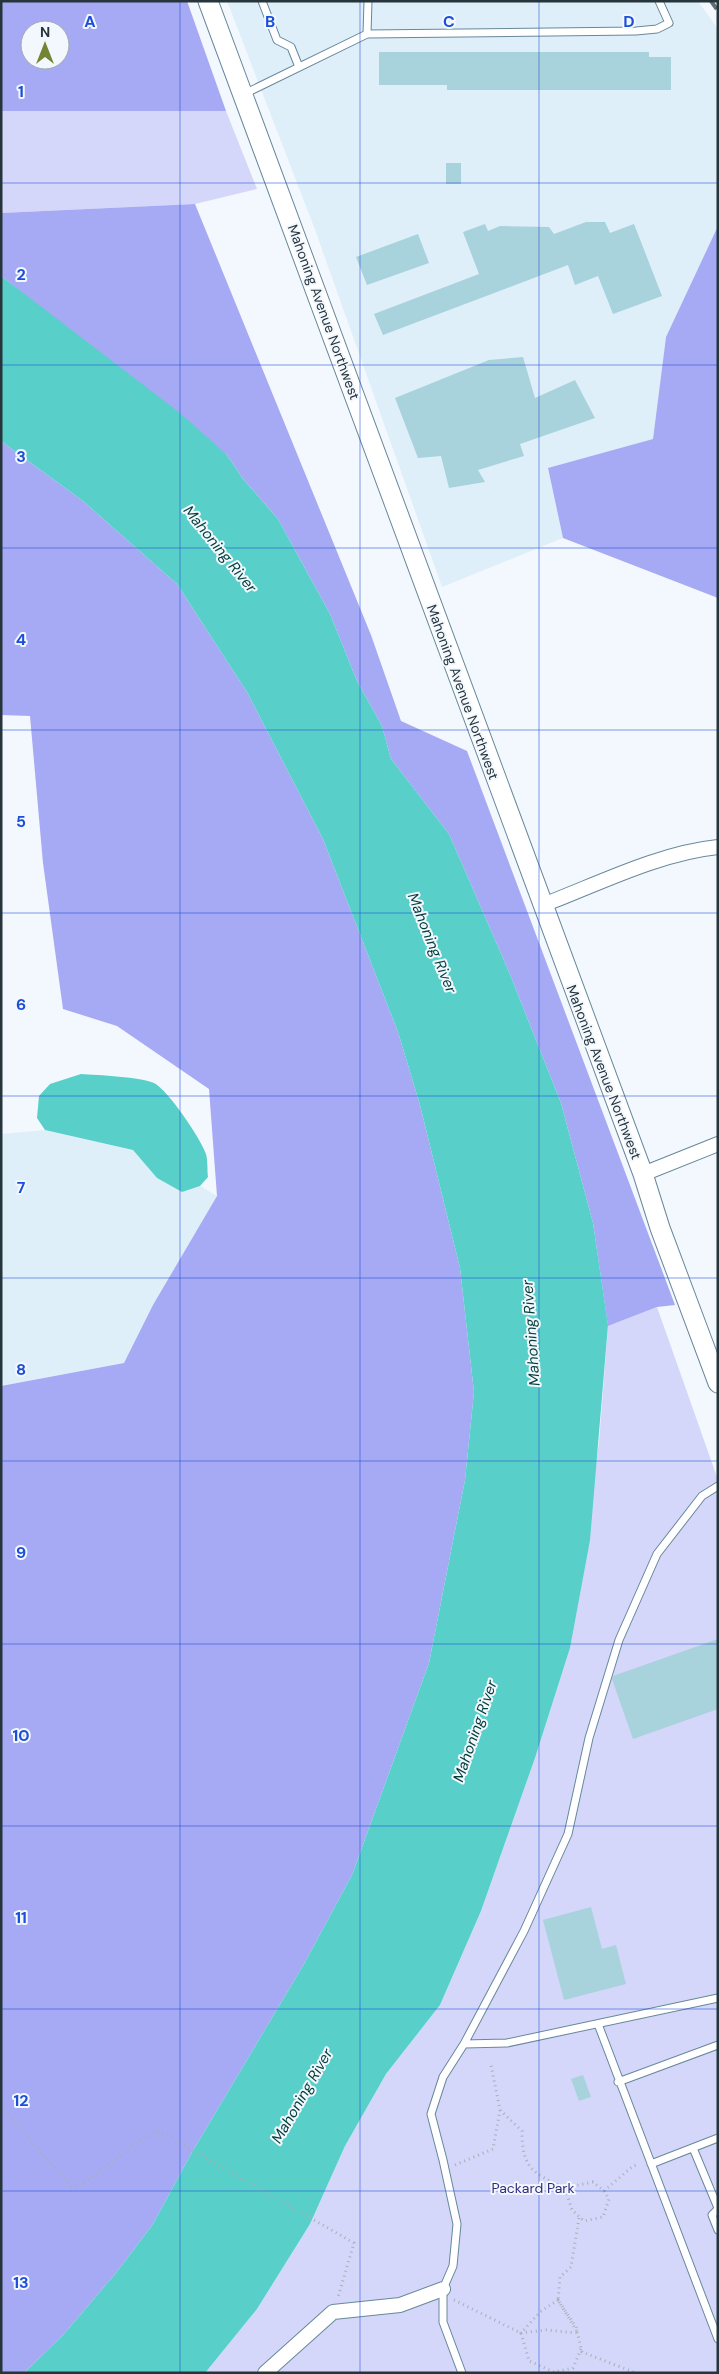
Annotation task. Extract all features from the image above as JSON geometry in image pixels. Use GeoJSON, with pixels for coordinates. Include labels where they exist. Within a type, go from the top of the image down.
{"type":"FeatureCollection","features":[{"type":"Feature","properties":{"kind":"main road","name":"Mahoning Avenue Northwest"},"geometry":{"type":"LineString","coordinates":[[208,1],[643,1174],[660,1228],[718,1383]]}},
{"type":"Feature","properties":{"kind":"street"},"geometry":{"type":"LineString","coordinates":[[543,905],[659,860],[691,851],[718,847]]}},
{"type":"Feature","properties":{"kind":"street"},"geometry":{"type":"LineString","coordinates":[[643,1174],[718,1144]]}},
{"type":"Feature","properties":{"kind":"street"},"geometry":{"type":"LineString","coordinates":[[265,2373],[333,2312],[400,2305],[443,2289]]}},
{"type":"Feature","properties":{"kind":"lane"},"geometry":{"type":"LineString","coordinates":[[262,1],[277,40],[291,47],[299,67]]}},
{"type":"Feature","properties":{"kind":"lane"},"geometry":{"type":"LineString","coordinates":[[368,1],[368,34]]}},
{"type":"Feature","properties":{"kind":"lane"},"geometry":{"type":"LineString","coordinates":[[243,94],[368,34],[636,31],[657,29],[669,23],[659,1]]}},
{"type":"Feature","properties":{"kind":"lane"},"geometry":{"type":"LineString","coordinates":[[462,2373],[443,2322],[443,2289],[452,2266],[457,2224],[446,2169],[431,2114],[443,2077],[464,2044],[524,1931],[568,1834],[589,1738],[619,1640],[658,1554],[702,1496],[718,1486]]}},
{"type":"Feature","properties":{"kind":"lane"},"geometry":{"type":"LineString","coordinates":[[464,2044],[507,2043],[718,1998]]}},
{"type":"Feature","properties":{"kind":"lane"},"geometry":{"type":"LineString","coordinates":[[598,2024],[618,2082],[718,2339]]}},
{"type":"Feature","properties":{"kind":"lane"},"geometry":{"type":"LineString","coordinates":[[618,2082],[718,2045]]}},
{"type":"Feature","properties":{"kind":"lane"},"geometry":{"type":"LineString","coordinates":[[650,2162],[718,2138]]}},
{"type":"Feature","properties":{"kind":"lane"},"geometry":{"type":"LineString","coordinates":[[693,2148],[718,2209],[712,2216],[718,2230]]}},
{"type":"Feature","properties":{"kind":"path"},"geometry":{"type":"LineString","coordinates":[[446,2169],[493,2149],[500,2110],[491,2064]]}},
{"type":"Feature","properties":{"kind":"path"},"geometry":{"type":"LineString","coordinates":[[1,2107],[71,2186],[80,2186],[139,2141],[158,2131],[354,2243],[333,2312]]}},
{"type":"Feature","properties":{"kind":"path"},"geometry":{"type":"LineString","coordinates":[[500,2110],[522,2131],[522,2153],[535,2174],[565,2188],[593,2182],[604,2191],[609,2199],[602,2217],[584,2221],[572,2210],[565,2188]]}},
{"type":"Feature","properties":{"kind":"path"},"geometry":{"type":"LineString","coordinates":[[604,2191],[633,2166],[650,2162]]}},
{"type":"Feature","properties":{"kind":"path"},"geometry":{"type":"LineString","coordinates":[[580,2217],[571,2267],[560,2277],[558,2300],[576,2327],[582,2352],[636,2373]]}},
{"type":"Feature","properties":{"kind":"path"},"geometry":{"type":"LineString","coordinates":[[453,2300],[521,2333],[546,2330],[578,2333]]}},
{"type":"Feature","properties":{"kind":"path"},"geometry":{"type":"LineString","coordinates":[[521,2333],[540,2312],[558,2300]]}},
{"type":"Feature","properties":{"kind":"path"},"geometry":{"type":"LineString","coordinates":[[521,2333],[529,2361],[554,2372],[573,2368],[581,2348]]}},
{"type":"Feature","properties":{"kind":"shaded area"},"geometry":{"type":"Polygon","coordinates":[[[1,1],[187,1],[226,111],[1,111],[1,1]]]}},
{"type":"Feature","properties":{"kind":"shaded area"},"geometry":{"type":"Polygon","coordinates":[[[227,1],[698,1],[718,29],[718,226],[666,337],[653,439],[548,469],[563,538],[442,587],[314,227],[227,1]]]}},
{"type":"Feature","properties":{"kind":"shaded area"},"geometry":{"type":"Polygon","coordinates":[[[195,204],[371,635],[401,721],[467,751],[675,1305],[657,1307],[608,1326],[593,1223],[561,1103],[509,972],[449,834],[391,759],[382,726],[357,681],[330,614],[278,519],[243,479],[227,455],[1,276],[1,213],[195,204]]]}},
{"type":"Feature","properties":{"kind":"shaded area"},"geometry":{"type":"Polygon","coordinates":[[[718,226],[718,598],[563,538],[548,468],[653,439],[666,337],[718,226]]]}},
{"type":"Feature","properties":{"kind":"shaded area"},"geometry":{"type":"Polygon","coordinates":[[[1,441],[83,501],[177,584],[247,692],[323,839],[398,1032],[420,1105],[460,1268],[474,1392],[465,1480],[429,1663],[352,1875],[304,1964],[191,2154],[153,2224],[116,2273],[64,2334],[24,2373],[1,2373],[1,1386],[124,1363],[153,1305],[217,1196],[209,1089],[117,1026],[63,1009],[43,863],[30,716],[1,715],[1,441]]]}},
{"type":"Feature","properties":{"kind":"shaded area"},"geometry":{"type":"Polygon","coordinates":[[[45,1130],[133,1150],[157,1178],[182,1192],[200,1186],[217,1196],[124,1363],[1,1386],[1,1134],[45,1130]]]}},
{"type":"Feature","properties":{"kind":"green space"},"geometry":{"type":"Polygon","coordinates":[[[1,111],[226,111],[257,189],[195,204],[1,213],[1,111]]]}},
{"type":"Feature","properties":{"kind":"green space","name":"Packard Park"},"geometry":{"type":"Polygon","coordinates":[[[657,1307],[718,1480],[718,2373],[205,2373],[257,2309],[310,2224],[345,2146],[386,2074],[440,2005],[481,1911],[535,1758],[570,1648],[599,1442],[608,1326],[657,1307]]]}},
{"type":"Feature","properties":{"kind":"water","name":"Mahoning River"},"geometry":{"type":"Polygon","coordinates":[[[1,276],[180,413],[227,455],[243,479],[278,519],[330,614],[357,681],[382,726],[391,759],[449,834],[509,972],[561,1103],[593,1223],[608,1325],[590,1540],[570,1648],[535,1758],[481,1911],[440,2005],[386,2074],[345,2146],[310,2224],[257,2309],[205,2373],[24,2373],[64,2334],[116,2273],[153,2224],[191,2154],[304,1964],[352,1875],[429,1663],[465,1480],[474,1392],[460,1268],[420,1105],[398,1032],[323,839],[247,692],[177,584],[83,501],[1,441],[1,276]]]}},
{"type":"Feature","properties":{"kind":"water"},"geometry":{"type":"Polygon","coordinates":[[[81,1074],[140,1079],[160,1087],[191,1127],[203,1147],[207,1157],[208,1177],[200,1186],[182,1192],[157,1178],[133,1150],[45,1130],[37,1118],[39,1096],[50,1084],[81,1074]]]}},
{"type":"Feature","properties":{"kind":"building"},"geometry":{"type":"Polygon","coordinates":[[[379,52],[649,52],[649,57],[671,57],[671,90],[447,90],[447,85],[379,85],[379,52]]]}},
{"type":"Feature","properties":{"kind":"building"},"geometry":{"type":"Polygon","coordinates":[[[446,163],[461,163],[461,184],[446,184],[446,163]]]}},
{"type":"Feature","properties":{"kind":"building"},"geometry":{"type":"Polygon","coordinates":[[[586,222],[605,222],[610,233],[634,224],[662,296],[613,314],[598,276],[575,285],[568,265],[383,335],[374,314],[479,274],[463,232],[485,224],[488,231],[500,226],[549,227],[554,234],[586,222]]]}},
{"type":"Feature","properties":{"kind":"building"},"geometry":{"type":"Polygon","coordinates":[[[418,234],[429,263],[367,285],[356,257],[418,234]]]}},
{"type":"Feature","properties":{"kind":"building"},"geometry":{"type":"Polygon","coordinates":[[[523,357],[535,398],[575,380],[595,418],[520,444],[524,456],[478,470],[485,482],[449,488],[441,456],[418,458],[395,398],[489,360],[523,357]]]}},
{"type":"Feature","properties":{"kind":"building"},"geometry":{"type":"Polygon","coordinates":[[[718,1639],[718,1709],[633,1739],[612,1679],[613,1676],[718,1639]]]}},
{"type":"Feature","properties":{"kind":"building"},"geometry":{"type":"Polygon","coordinates":[[[591,1907],[602,1949],[616,1945],[626,1984],[564,2000],[543,1920],[591,1907]]]}},
{"type":"Feature","properties":{"kind":"building"},"geometry":{"type":"Polygon","coordinates":[[[583,2075],[591,2097],[579,2101],[571,2079],[583,2075]]]}},
{"type":"Feature","properties":{"kind":"railway"},"geometry":{"type":"LineString","coordinates":[[711,1],[718,11]]}}]}
